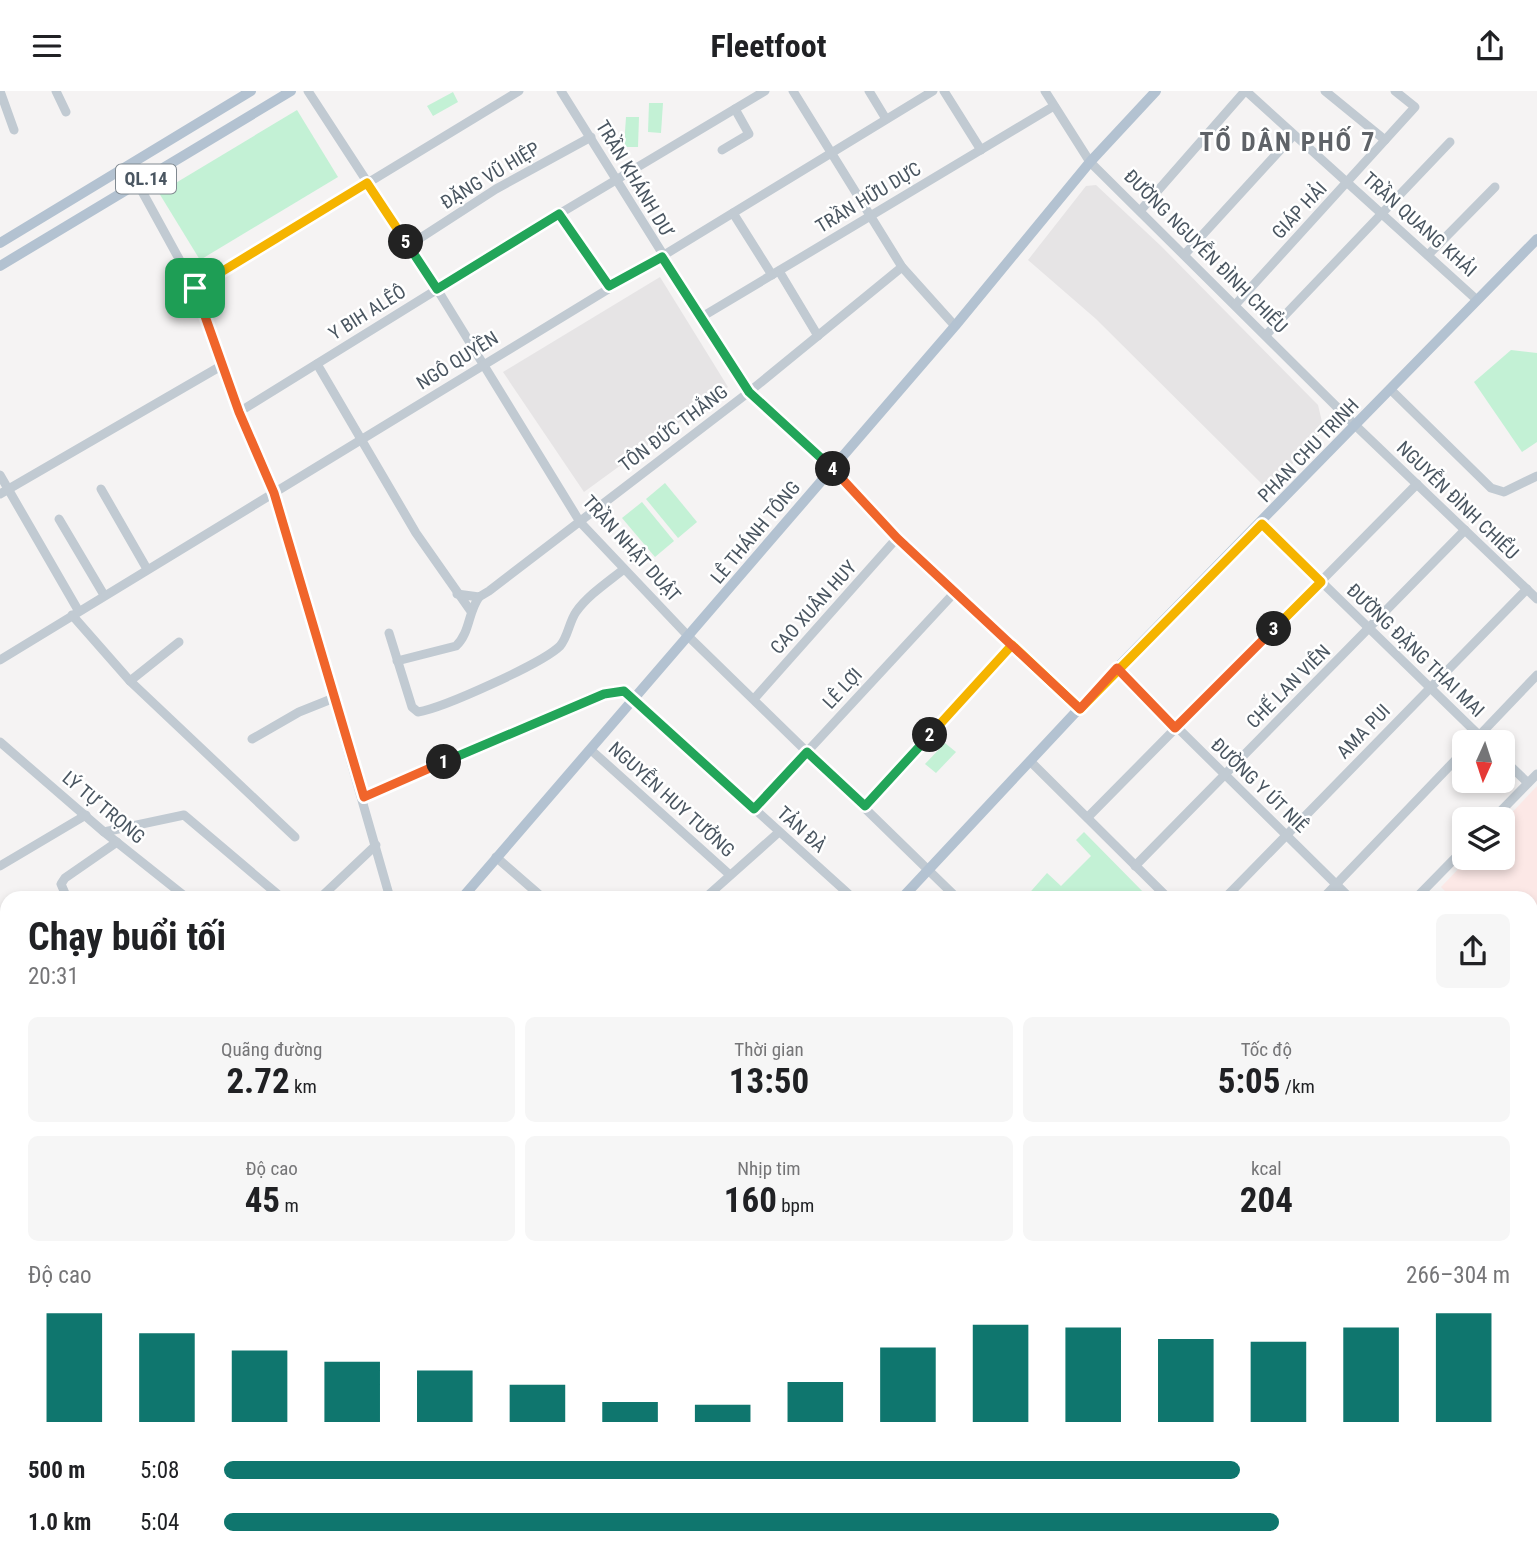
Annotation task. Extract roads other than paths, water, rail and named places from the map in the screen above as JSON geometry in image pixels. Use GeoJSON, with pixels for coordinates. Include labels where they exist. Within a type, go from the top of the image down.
{"type":"FeatureCollection","features":[{"type":"Feature","properties":{"kind":"main road","name":"QL.14"},"geometry":{"type":"LineString","coordinates":[[0,243],[251,91]]}},
{"type":"Feature","properties":{"kind":"main road","name":"QL.14"},"geometry":{"type":"LineString","coordinates":[[0,266],[291,91]]}},
{"type":"Feature","properties":{"kind":"main road","name":"LÊ THÁNH TÔNG"},"geometry":{"type":"LineString","coordinates":[[468,891],[955,326],[1090,162],[1156,91]]}},
{"type":"Feature","properties":{"kind":"main road","name":"PHAN CHU TRINH"},"geometry":{"type":"LineString","coordinates":[[909,891],[1117,668],[1262,524],[1537,239]]}},
{"type":"Feature","properties":{"kind":"street"},"geometry":{"type":"LineString","coordinates":[[0,91],[14,130]]}},
{"type":"Feature","properties":{"kind":"street"},"geometry":{"type":"LineString","coordinates":[[56,91],[66,112]]}},
{"type":"Feature","properties":{"kind":"street","name":"TRẦN NHẬT DUẬT"},"geometry":{"type":"LineString","coordinates":[[308,91],[437,289],[580,521],[688,637],[950,891]]}},
{"type":"Feature","properties":{"kind":"street"},"geometry":{"type":"LineString","coordinates":[[195,288],[519,91]]}},
{"type":"Feature","properties":{"kind":"street","name":"TRẦN KHÁNH DƯ"},"geometry":{"type":"LineString","coordinates":[[561,91],[618,180],[700,318],[749,392],[832,468],[897,538],[1080,709]]}},
{"type":"Feature","properties":{"kind":"street","name":"Y BIH ALÊÔ"},"geometry":{"type":"LineString","coordinates":[[239,412],[559,214],[765,91]]}},
{"type":"Feature","properties":{"kind":"street"},"geometry":{"type":"LineString","coordinates":[[793,91],[833,151],[902,267],[955,326]]}},
{"type":"Feature","properties":{"kind":"street"},"geometry":{"type":"LineString","coordinates":[[869,91],[886,119]]}},
{"type":"Feature","properties":{"kind":"street","name":"NGÔ QUYỀN"},"geometry":{"type":"LineString","coordinates":[[0,660],[609,286],[662,257],[933,91]]}},
{"type":"Feature","properties":{"kind":"street"},"geometry":{"type":"LineString","coordinates":[[944,91],[981,150]]}},
{"type":"Feature","properties":{"kind":"street","name":"ĐƯỜNG NGUYỄN ĐÌNH CHIỂU"},"geometry":{"type":"LineString","coordinates":[[1045,91],[1090,162],[1356,426]]}},
{"type":"Feature","properties":{"kind":"street"},"geometry":{"type":"LineString","coordinates":[[1140,211],[1245,91]]}},
{"type":"Feature","properties":{"kind":"street","name":"TRẦN QUANG KHẢI"},"geometry":{"type":"LineString","coordinates":[[1245,91],[1293,136],[1382,211],[1477,300]]}},
{"type":"Feature","properties":{"kind":"street"},"geometry":{"type":"LineString","coordinates":[[1325,91],[1385,140]]}},
{"type":"Feature","properties":{"kind":"street","name":"GIÁP HẢI"},"geometry":{"type":"LineString","coordinates":[[1236,304],[1415,107],[1395,91]]}},
{"type":"Feature","properties":{"kind":"street","name":"TRẦN HỮU DỰC"},"geometry":{"type":"LineString","coordinates":[[700,318],[1054,106]]}},
{"type":"Feature","properties":{"kind":"street"},"geometry":{"type":"LineString","coordinates":[[722,150],[749,134],[735,110]]}},
{"type":"Feature","properties":{"kind":"street"},"geometry":{"type":"LineString","coordinates":[[1185,254],[1293,136]]}},
{"type":"Feature","properties":{"kind":"street","name":"ĐẶNG VŨ HIỆP"},"geometry":{"type":"LineString","coordinates":[[408,246],[496,189],[591,137]]}},
{"type":"Feature","properties":{"kind":"street"},"geometry":{"type":"LineString","coordinates":[[1266,335],[1450,142]]}},
{"type":"Feature","properties":{"kind":"street"},"geometry":{"type":"LineString","coordinates":[[138,184],[195,288],[239,412],[274,493],[364,797],[388,891]]}},
{"type":"Feature","properties":{"kind":"street"},"geometry":{"type":"LineString","coordinates":[[1428,255],[1495,187]]}},
{"type":"Feature","properties":{"kind":"street"},"geometry":{"type":"LineString","coordinates":[[733,213],[818,336]]}},
{"type":"Feature","properties":{"kind":"street"},"geometry":{"type":"LineString","coordinates":[[559,214],[609,286]]}},
{"type":"Feature","properties":{"kind":"street","name":"TÔN ĐỨC THẮNG"},"geometry":{"type":"LineString","coordinates":[[397,661],[456,646],[467,631],[470,610],[480,597],[749,392],[902,267]]}},
{"type":"Feature","properties":{"kind":"street"},"geometry":{"type":"LineString","coordinates":[[317,364],[416,533],[470,610]]}},
{"type":"Feature","properties":{"kind":"street"},"geometry":{"type":"LineString","coordinates":[[4,492],[222,366]]}},
{"type":"Feature","properties":{"kind":"street"},"geometry":{"type":"LineString","coordinates":[[1390,389],[1491,488],[1504,492],[1537,476]]}},
{"type":"Feature","properties":{"kind":"street","name":"NGUYỄN ĐÌNH CHIỂU"},"geometry":{"type":"LineString","coordinates":[[1356,426],[1537,599]]}},
{"type":"Feature","properties":{"kind":"street"},"geometry":{"type":"LineString","coordinates":[[0,475],[4,492],[75,613],[130,681],[295,837]]}},
{"type":"Feature","properties":{"kind":"street"},"geometry":{"type":"LineString","coordinates":[[1088,817],[1417,484]]}},
{"type":"Feature","properties":{"kind":"street"},"geometry":{"type":"LineString","coordinates":[[101,489],[147,569]]}},
{"type":"Feature","properties":{"kind":"street"},"geometry":{"type":"LineString","coordinates":[[59,519],[104,595]]}},
{"type":"Feature","properties":{"kind":"street","name":"ĐƯỜNG ĐẶNG THAI MAI"},"geometry":{"type":"LineString","coordinates":[[1262,524],[1368,630],[1430,687],[1470,730]]}},
{"type":"Feature","properties":{"kind":"street","name":"CHẾ LAN VIÊN"},"geometry":{"type":"LineString","coordinates":[[1135,866],[1465,530]]}},
{"type":"Feature","properties":{"kind":"street","name":"CAO XUÂN HUY"},"geometry":{"type":"LineString","coordinates":[[754,699],[897,538]]}},
{"type":"Feature","properties":{"kind":"street"},"geometry":{"type":"LineString","coordinates":[[389,633],[414,711],[421,712],[456,701],[558,648],[574,614],[583,603],[624,569]]}},
{"type":"Feature","properties":{"kind":"street","name":"AMA PUI"},"geometry":{"type":"LineString","coordinates":[[1232,891],[1527,589]]}},
{"type":"Feature","properties":{"kind":"street","name":"LÊ LỢI"},"geometry":{"type":"LineString","coordinates":[[754,809],[956,591]]}},
{"type":"Feature","properties":{"kind":"street"},"geometry":{"type":"LineString","coordinates":[[457,594],[480,597]]}},
{"type":"Feature","properties":{"kind":"street"},"geometry":{"type":"LineString","coordinates":[[130,681],[179,642]]}},
{"type":"Feature","properties":{"kind":"street"},"geometry":{"type":"LineString","coordinates":[[865,806],[1012,645]]}},
{"type":"Feature","properties":{"kind":"street","name":"ĐƯỜNG Y ÚT NIÊ"},"geometry":{"type":"LineString","coordinates":[[1117,668],[1343,891]]}},
{"type":"Feature","properties":{"kind":"street"},"geometry":{"type":"LineString","coordinates":[[1488,730],[1537,674]]}},
{"type":"Feature","properties":{"kind":"street"},"geometry":{"type":"LineString","coordinates":[[364,797],[604,694],[624,691],[636,699]]}},
{"type":"Feature","properties":{"kind":"street"},"geometry":{"type":"LineString","coordinates":[[252,739],[299,712],[334,698]]}},
{"type":"Feature","properties":{"kind":"street","name":"TẢN ĐÀ"},"geometry":{"type":"LineString","coordinates":[[636,699],[845,891]]}},
{"type":"Feature","properties":{"kind":"street","name":"LÝ TỰ TRỌNG"},"geometry":{"type":"LineString","coordinates":[[0,742],[104,832],[178,891]]}},
{"type":"Feature","properties":{"kind":"street","name":"NGUYỄN HUY TƯỞNG"},"geometry":{"type":"LineString","coordinates":[[591,750],[730,875]]}},
{"type":"Feature","properties":{"kind":"street"},"geometry":{"type":"LineString","coordinates":[[1030,761],[1161,891]]}},
{"type":"Feature","properties":{"kind":"street"},"geometry":{"type":"LineString","coordinates":[[1330,891],[1452,764]]}},
{"type":"Feature","properties":{"kind":"street"},"geometry":{"type":"LineString","coordinates":[[1516,771],[1528,783]]}},
{"type":"Feature","properties":{"kind":"street"},"geometry":{"type":"LineString","coordinates":[[1505,807],[1537,774]]}},
{"type":"Feature","properties":{"kind":"street"},"geometry":{"type":"LineString","coordinates":[[0,866],[86,815]]}},
{"type":"Feature","properties":{"kind":"street"},"geometry":{"type":"LineString","coordinates":[[104,832],[184,815],[274,891]]}},
{"type":"Feature","properties":{"kind":"street"},"geometry":{"type":"LineString","coordinates":[[713,891],[779,832]]}},
{"type":"Feature","properties":{"kind":"street"},"geometry":{"type":"LineString","coordinates":[[64,891],[61,884],[65,878],[117,842]]}},
{"type":"Feature","properties":{"kind":"street"},"geometry":{"type":"LineString","coordinates":[[327,891],[376,845]]}},
{"type":"Feature","properties":{"kind":"street"},"geometry":{"type":"LineString","coordinates":[[496,857],[536,891]]}},
{"type":"Feature","properties":{"kind":"street"},"geometry":{"type":"LineString","coordinates":[[1423,891],[1452,861]]}},
{"type":"Feature","properties":{"kind":"district","name":"TỔ DÂN PHỐ 7"},"geometry":{"type":"Point","coordinates":[1288,142]}}]}
